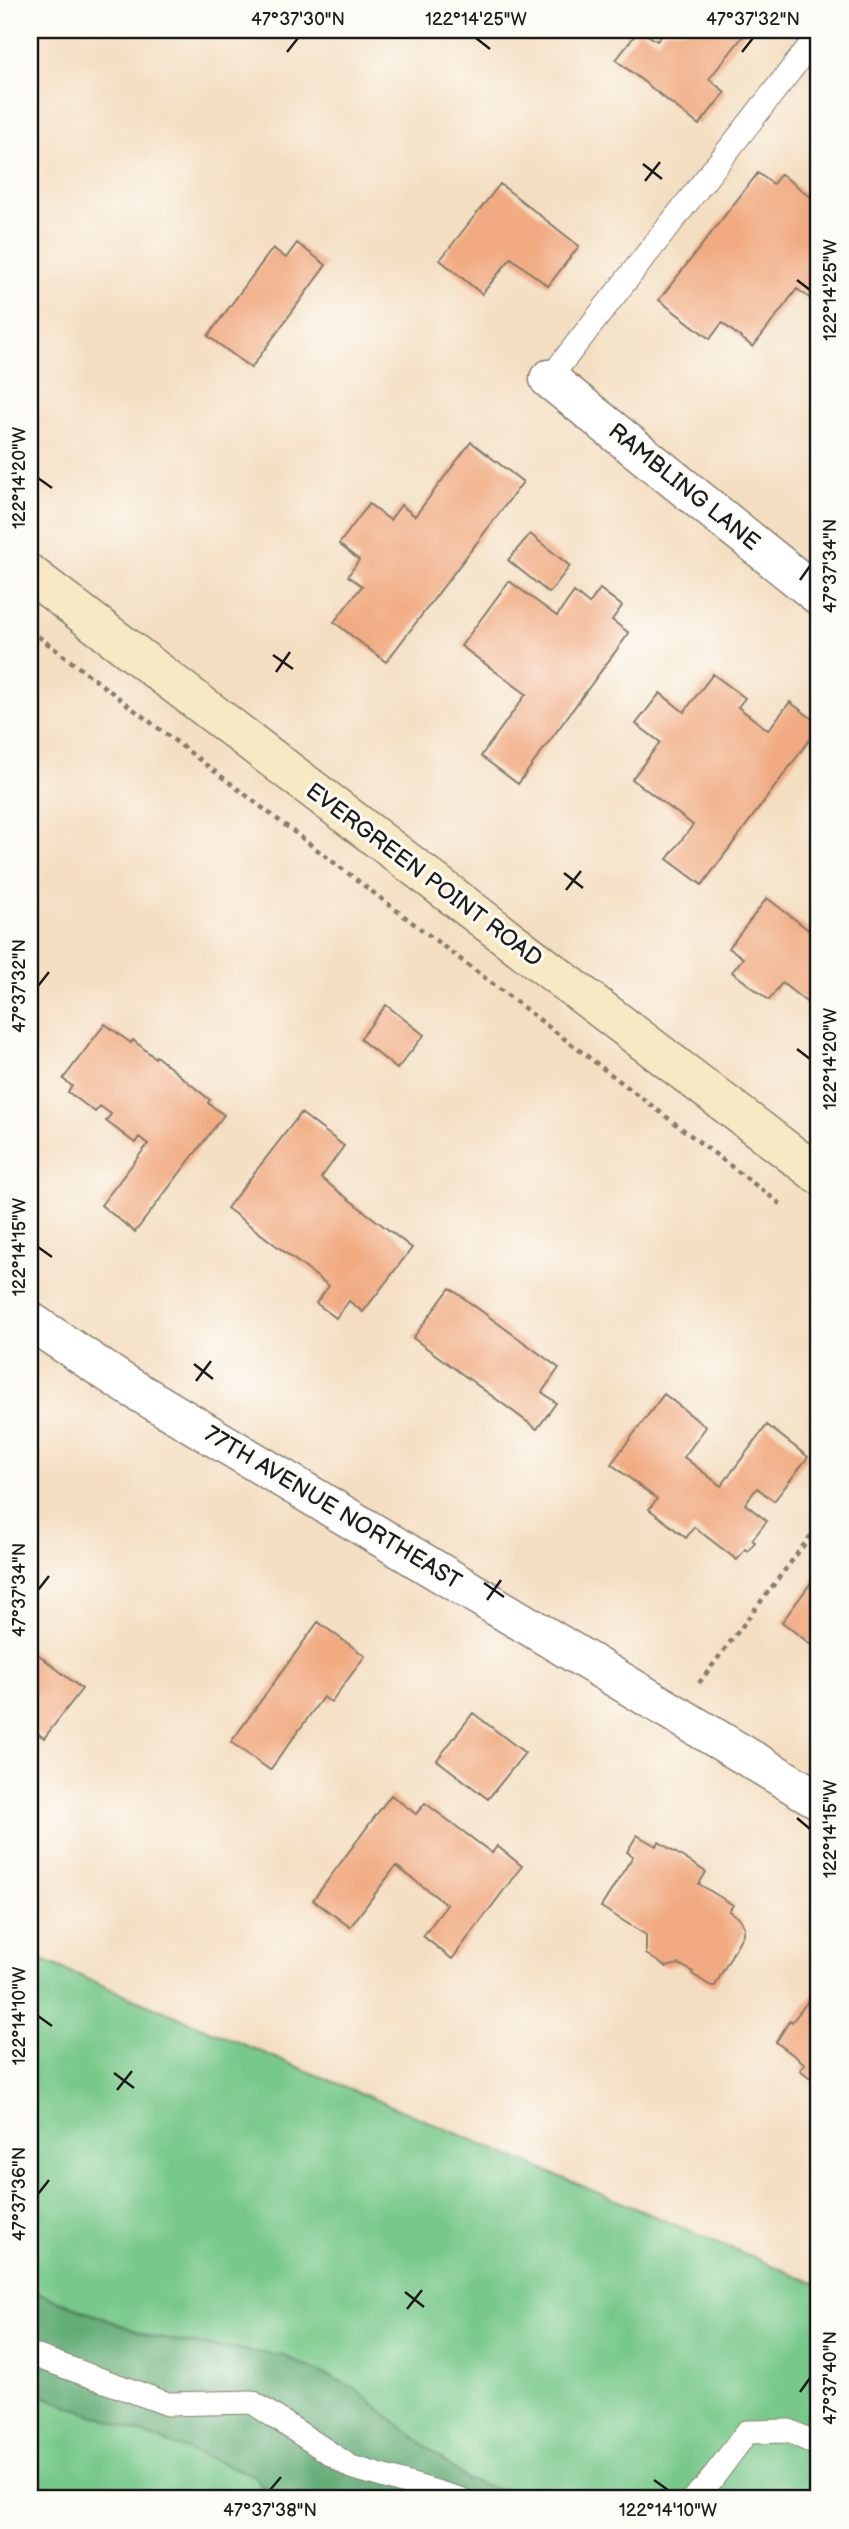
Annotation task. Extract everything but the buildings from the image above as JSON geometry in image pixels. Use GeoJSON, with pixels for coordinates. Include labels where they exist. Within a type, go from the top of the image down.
{"type":"FeatureCollection","features":[{"type":"Feature","properties":{"kind":"street","name":"RAMBLING LANE"},"geometry":{"type":"LineString","coordinates":[[549,379],[819,596]]}},
{"type":"Feature","properties":{"kind":"street","name":"EVERGREEN POINT ROAD"},"geometry":{"type":"LineString","coordinates":[[30,575],[819,1175]]}},
{"type":"Feature","properties":{"kind":"street","name":"77TH AVENUE NORTHEAST"},"geometry":{"type":"LineString","coordinates":[[30,1321],[122,1382],[819,1800]]}},
{"type":"Feature","properties":{"kind":"lane"},"geometry":{"type":"LineString","coordinates":[[549,379],[819,34]]}},
{"type":"Feature","properties":{"kind":"lane"},"geometry":{"type":"LineString","coordinates":[[30,2354],[168,2404],[252,2402],[351,2467],[460,2499]]}},
{"type":"Feature","properties":{"kind":"lane"},"geometry":{"type":"LineString","coordinates":[[693,2499],[708,2484],[747,2432],[789,2431],[819,2445]]}},
{"type":"Feature","properties":{"kind":"path"},"geometry":{"type":"LineString","coordinates":[[30,630],[783,1206]]}},
{"type":"Feature","properties":{"kind":"path"},"geometry":{"type":"LineString","coordinates":[[811,1227],[819,1233]]}},
{"type":"Feature","properties":{"kind":"path"},"geometry":{"type":"LineString","coordinates":[[676,1714],[819,1525]]}},
{"type":"Feature","properties":{"kind":"green space"},"geometry":{"type":"Polygon","coordinates":[[[30,1955],[819,2285],[819,2499],[30,2499],[30,1955]]]}},
{"type":"Feature","properties":{"kind":"green space"},"geometry":{"type":"Polygon","coordinates":[[[30,2290],[152,2337],[284,2356],[353,2387],[466,2479],[530,2499],[271,2499],[253,2475],[30,2391],[30,2290]]]}}]}
